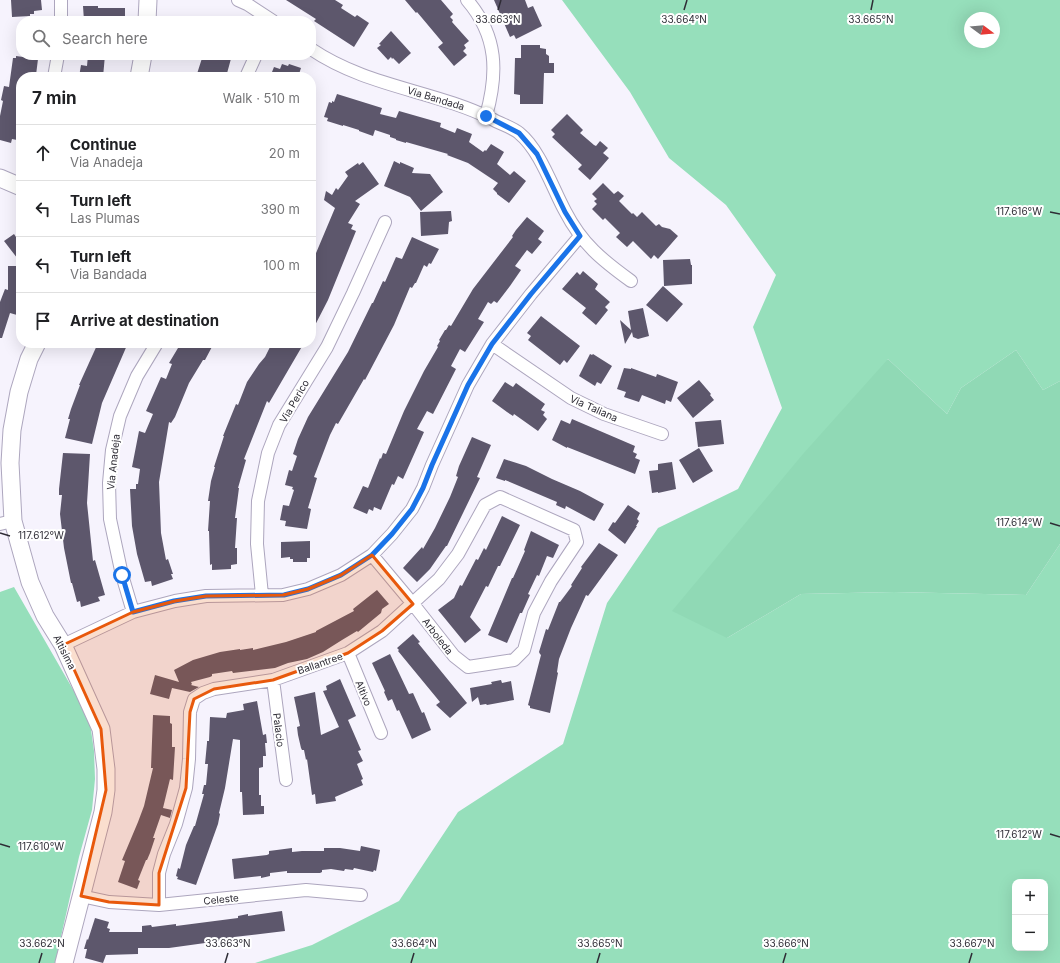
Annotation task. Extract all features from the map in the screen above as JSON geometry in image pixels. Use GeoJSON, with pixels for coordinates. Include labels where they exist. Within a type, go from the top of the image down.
{"type":"FeatureCollection","features":[{"type":"Feature","properties":{"kind":"street"},"geometry":{"type":"LineString","coordinates":[[60,0],[61,16]]}},
{"type":"Feature","properties":{"kind":"street"},"geometry":{"type":"LineString","coordinates":[[147,16],[148,0]]}},
{"type":"Feature","properties":{"kind":"street"},"geometry":{"type":"LineString","coordinates":[[238,0],[265,16]]}},
{"type":"Feature","properties":{"kind":"street"},"geometry":{"type":"LineString","coordinates":[[467,0],[485,28],[492,49],[494,68],[492,94],[486,116]]}},
{"type":"Feature","properties":{"kind":"street","name":"Via Bandada"},"geometry":{"type":"LineString","coordinates":[[316,53],[328,61],[363,77],[469,108],[519,133],[537,154],[565,212],[580,236],[606,263],[631,281]]}},
{"type":"Feature","properties":{"kind":"street"},"geometry":{"type":"LineString","coordinates":[[55,72],[57,60]]}},
{"type":"Feature","properties":{"kind":"street"},"geometry":{"type":"LineString","coordinates":[[140,72],[142,60]]}},
{"type":"Feature","properties":{"kind":"street"},"geometry":{"type":"LineString","coordinates":[[248,72],[254,60]]}},
{"type":"Feature","properties":{"kind":"street"},"geometry":{"type":"LineString","coordinates":[[0,178],[16,184]]}},
{"type":"Feature","properties":{"kind":"street","name":"Via Perico"},"geometry":{"type":"LineString","coordinates":[[262,595],[257,544],[258,501],[268,453],[279,425],[327,347],[385,222]]}},
{"type":"Feature","properties":{"kind":"street"},"geometry":{"type":"LineString","coordinates":[[63,645],[133,612],[174,601],[206,596],[284,595],[308,589],[341,575],[372,555],[392,534],[412,509],[423,488],[468,385],[492,344],[531,294],[580,236]]}},
{"type":"Feature","properties":{"kind":"street","name":"Via Taliana"},"geometry":{"type":"LineString","coordinates":[[492,344],[571,398],[604,414],[662,434]]}},
{"type":"Feature","properties":{"kind":"street","name":"Altisima"},"geometry":{"type":"LineString","coordinates":[[34,348],[29,359],[19,392],[12,430],[6,523],[45,616],[63,645],[102,729],[106,769],[106,790],[103,812],[64,963]]}},
{"type":"Feature","properties":{"kind":"street","name":"Via Anadeja"},"geometry":{"type":"LineString","coordinates":[[133,612],[122,575],[110,519],[109,483],[112,450],[120,416],[137,376],[154,348]]}},
{"type":"Feature","properties":{"kind":"street","name":"Ballantree"},"geometry":{"type":"LineString","coordinates":[[159,905],[159,874],[164,854],[176,824],[186,788],[189,759],[190,712],[194,699],[202,693],[214,689],[273,680],[348,653],[382,631],[440,579],[458,554],[485,505],[500,497],[574,530],[576,542]]}},
{"type":"Feature","properties":{"kind":"street","name":"Arboleda"},"geometry":{"type":"LineString","coordinates":[[372,555],[454,656],[468,667],[514,660],[524,650],[534,613],[551,581],[576,542]]}},
{"type":"Feature","properties":{"kind":"street","name":"Altivo"},"geometry":{"type":"LineString","coordinates":[[348,653],[380,733]]}},
{"type":"Feature","properties":{"kind":"street","name":"Palacio"},"geometry":{"type":"LineString","coordinates":[[273,680],[286,780]]}},
{"type":"Feature","properties":{"kind":"street","name":"Celeste"},"geometry":{"type":"LineString","coordinates":[[81,896],[109,902],[159,905],[306,890],[361,895]]}},
{"type":"Feature","properties":{"kind":"highlighted area"},"geometry":{"type":"Polygon","coordinates":[[[372,555],[413,604],[382,631],[348,653],[273,680],[214,689],[194,699],[190,712],[186,788],[159,873],[159,905],[109,902],[81,896],[106,790],[101,729],[63,645],[133,612],[175,601],[206,596],[283,595],[308,589],[341,575],[372,555]]]}},
{"type":"Feature","properties":{"kind":"green space"},"geometry":{"type":"Polygon","coordinates":[[[562,0],[1060,0],[1060,381],[1043,390],[1016,350],[961,388],[947,414],[888,359],[727,638],[801,594],[894,592],[1026,595],[1060,544],[1060,963],[255,963],[312,945],[399,901],[458,812],[563,744],[607,603],[658,528],[738,489],[782,408],[753,327],[776,275],[726,205],[669,158],[630,92],[562,0]]]}},
{"type":"Feature","properties":{"kind":"green space"},"geometry":{"type":"Polygon","coordinates":[[[1016,350],[1043,390],[1060,381],[1060,544],[1026,595],[894,592],[801,594],[727,638],[672,611],[803,454],[888,359],[947,414],[961,388],[1016,350]]]}},
{"type":"Feature","properties":{"kind":"green space"},"geometry":{"type":"Polygon","coordinates":[[[14,587],[75,693],[90,723],[94,751],[95,779],[92,810],[79,857],[55,963],[0,963],[0,592],[14,587]]]}},
{"type":"Feature","properties":{"kind":"building"},"geometry":{"type":"Polygon","coordinates":[[[11,0],[41,0],[42,10],[34,11],[34,14],[30,14],[30,16],[12,17],[11,0]]]}},
{"type":"Feature","properties":{"kind":"building"},"geometry":{"type":"Polygon","coordinates":[[[286,0],[335,0],[343,5],[341,8],[355,17],[357,15],[369,23],[354,47],[316,22],[316,16],[311,16],[286,0]]]}},
{"type":"Feature","properties":{"kind":"building"},"geometry":{"type":"Polygon","coordinates":[[[405,0],[441,0],[453,14],[450,17],[453,20],[452,22],[469,41],[464,45],[466,48],[463,51],[467,55],[454,66],[438,47],[443,43],[405,0]]]}},
{"type":"Feature","properties":{"kind":"building"},"geometry":{"type":"Polygon","coordinates":[[[494,0],[525,0],[528,8],[533,6],[542,26],[516,39],[514,35],[510,37],[494,0]]]}},
{"type":"Feature","properties":{"kind":"building"},"geometry":{"type":"Polygon","coordinates":[[[83,6],[98,6],[98,8],[125,8],[125,16],[84,16],[83,6]]]}},
{"type":"Feature","properties":{"kind":"building"},"geometry":{"type":"Polygon","coordinates":[[[391,31],[411,53],[399,64],[391,57],[388,60],[377,48],[391,31]]]}},
{"type":"Feature","properties":{"kind":"building"},"geometry":{"type":"Polygon","coordinates":[[[521,45],[540,45],[540,48],[546,49],[546,54],[549,56],[549,63],[554,63],[554,73],[544,73],[543,104],[520,104],[520,95],[514,94],[515,58],[521,58],[521,45]]]}},
{"type":"Feature","properties":{"kind":"building"},"geometry":{"type":"Polygon","coordinates":[[[13,58],[16,58],[16,60],[38,60],[36,72],[16,72],[16,140],[12,139],[11,143],[0,140],[0,116],[4,86],[9,87],[13,58]]]}},
{"type":"Feature","properties":{"kind":"building"},"geometry":{"type":"Polygon","coordinates":[[[88,60],[105,60],[103,72],[80,72],[81,65],[87,66],[88,60]]]}},
{"type":"Feature","properties":{"kind":"building"},"geometry":{"type":"Polygon","coordinates":[[[201,60],[231,60],[227,72],[198,72],[201,60]]]}},
{"type":"Feature","properties":{"kind":"building"},"geometry":{"type":"Polygon","coordinates":[[[282,64],[288,66],[289,64],[301,68],[300,72],[272,72],[274,67],[280,69],[282,64]]]}},
{"type":"Feature","properties":{"kind":"building"},"geometry":{"type":"Polygon","coordinates":[[[337,94],[382,108],[380,114],[396,118],[399,111],[441,123],[440,127],[455,133],[457,128],[472,134],[469,142],[483,152],[485,150],[486,151],[491,144],[504,152],[497,164],[510,175],[514,171],[526,181],[509,203],[493,189],[498,183],[468,163],[447,155],[448,154],[396,140],[390,137],[390,135],[375,130],[373,136],[359,130],[327,121],[328,118],[324,117],[329,102],[334,102],[337,94]]]}},
{"type":"Feature","properties":{"kind":"building"},"geometry":{"type":"Polygon","coordinates":[[[567,114],[583,130],[580,133],[594,145],[596,146],[600,141],[608,148],[603,153],[609,158],[590,180],[578,169],[582,165],[552,137],[555,134],[551,130],[567,114]]]}},
{"type":"Feature","properties":{"kind":"building"},"geometry":{"type":"Polygon","coordinates":[[[394,161],[414,168],[412,173],[430,174],[443,192],[421,211],[410,197],[384,186],[394,161]]]}},
{"type":"Feature","properties":{"kind":"building"},"geometry":{"type":"Polygon","coordinates":[[[363,162],[379,184],[355,201],[360,204],[348,223],[353,225],[351,229],[356,231],[328,300],[316,323],[316,253],[335,208],[324,200],[326,191],[332,195],[336,188],[338,190],[348,176],[345,172],[358,163],[359,165],[363,162]]]}},
{"type":"Feature","properties":{"kind":"building"},"geometry":{"type":"Polygon","coordinates":[[[603,183],[614,194],[618,191],[624,196],[619,201],[632,214],[633,213],[637,217],[642,212],[656,226],[659,224],[662,227],[670,229],[678,236],[658,259],[654,255],[651,259],[633,241],[627,247],[616,237],[620,233],[605,218],[603,220],[592,209],[597,204],[594,201],[597,199],[592,194],[603,183]]]}},
{"type":"Feature","properties":{"kind":"building"},"geometry":{"type":"Polygon","coordinates":[[[451,211],[452,221],[449,222],[448,234],[421,236],[420,212],[451,211]]]}},
{"type":"Feature","properties":{"kind":"building"},"geometry":{"type":"Polygon","coordinates":[[[527,217],[544,231],[538,239],[542,242],[532,254],[527,250],[515,266],[521,270],[497,303],[494,301],[491,304],[488,302],[478,319],[484,322],[465,352],[460,349],[451,366],[456,369],[433,414],[427,411],[417,429],[424,432],[403,479],[398,476],[394,485],[392,484],[381,510],[374,507],[373,511],[369,509],[367,514],[353,508],[363,486],[368,488],[383,453],[386,454],[404,411],[438,347],[439,340],[449,325],[451,326],[473,289],[527,217]]]}},
{"type":"Feature","properties":{"kind":"building"},"geometry":{"type":"Polygon","coordinates":[[[14,234],[16,237],[16,257],[4,241],[14,234]]]}},
{"type":"Feature","properties":{"kind":"building"},"geometry":{"type":"Polygon","coordinates":[[[412,237],[439,249],[431,264],[429,263],[427,267],[424,265],[416,283],[412,288],[410,287],[394,325],[365,380],[364,379],[330,435],[314,477],[317,478],[308,508],[311,509],[307,529],[285,526],[286,521],[280,520],[283,505],[289,506],[294,490],[292,489],[293,487],[285,485],[289,470],[292,471],[297,456],[293,454],[298,439],[308,417],[348,352],[383,281],[385,282],[396,257],[402,259],[412,237]]]}},
{"type":"Feature","properties":{"kind":"building"},"geometry":{"type":"Polygon","coordinates":[[[690,259],[692,265],[692,284],[664,286],[663,260],[690,259]]]}},
{"type":"Feature","properties":{"kind":"building"},"geometry":{"type":"Polygon","coordinates":[[[8,266],[16,266],[16,315],[10,313],[2,338],[0,338],[0,302],[5,289],[8,290],[8,266]]]}},
{"type":"Feature","properties":{"kind":"building"},"geometry":{"type":"Polygon","coordinates":[[[583,271],[598,284],[595,289],[610,302],[605,307],[608,310],[596,325],[582,313],[586,308],[562,289],[577,272],[580,275],[583,271]]]}},
{"type":"Feature","properties":{"kind":"building"},"geometry":{"type":"Polygon","coordinates":[[[663,286],[683,304],[667,322],[646,305],[663,286]]]}},
{"type":"Feature","properties":{"kind":"building"},"geometry":{"type":"Polygon","coordinates":[[[643,308],[649,336],[638,339],[633,337],[632,332],[625,344],[620,320],[631,330],[628,311],[643,308]]]}},
{"type":"Feature","properties":{"kind":"building"},"geometry":{"type":"Polygon","coordinates":[[[541,316],[580,346],[567,363],[564,360],[560,365],[528,340],[531,336],[527,333],[541,316]]]}},
{"type":"Feature","properties":{"kind":"building"},"geometry":{"type":"Polygon","coordinates":[[[96,348],[126,348],[102,403],[92,444],[65,438],[70,419],[68,419],[79,385],[96,348]]]}},
{"type":"Feature","properties":{"kind":"building"},"geometry":{"type":"Polygon","coordinates":[[[178,348],[211,348],[189,383],[175,417],[171,423],[169,422],[159,482],[161,533],[166,560],[168,559],[173,574],[171,574],[173,579],[152,586],[151,581],[145,582],[137,554],[132,526],[130,489],[136,489],[136,484],[138,484],[140,469],[132,467],[139,431],[145,433],[153,414],[146,411],[161,377],[166,379],[172,364],[169,363],[178,348]]]}},
{"type":"Feature","properties":{"kind":"building"},"geometry":{"type":"Polygon","coordinates":[[[270,348],[301,348],[269,403],[267,401],[244,459],[246,460],[238,488],[235,518],[237,518],[235,548],[237,548],[237,564],[231,565],[231,569],[212,570],[212,564],[210,565],[208,531],[210,501],[208,501],[214,467],[223,436],[236,404],[238,405],[247,382],[265,357],[270,348]]]}},
{"type":"Feature","properties":{"kind":"building"},"geometry":{"type":"Polygon","coordinates":[[[590,354],[593,354],[612,366],[601,384],[597,382],[595,386],[579,376],[590,354]]]}},
{"type":"Feature","properties":{"kind":"building"},"geometry":{"type":"Polygon","coordinates":[[[624,368],[631,368],[656,377],[657,374],[678,382],[671,402],[666,400],[665,404],[642,395],[639,402],[624,397],[626,392],[617,389],[624,368]]]}},
{"type":"Feature","properties":{"kind":"building"},"geometry":{"type":"Polygon","coordinates":[[[699,380],[714,400],[693,418],[677,398],[699,380]]]}},
{"type":"Feature","properties":{"kind":"building"},"geometry":{"type":"Polygon","coordinates":[[[505,382],[513,387],[516,383],[545,404],[541,410],[545,412],[543,415],[547,419],[538,431],[492,401],[505,382]]]}},
{"type":"Feature","properties":{"kind":"building"},"geometry":{"type":"Polygon","coordinates":[[[572,419],[635,446],[633,452],[637,454],[635,458],[640,460],[635,474],[567,448],[552,440],[561,420],[570,424],[572,419]]]}},
{"type":"Feature","properties":{"kind":"building"},"geometry":{"type":"Polygon","coordinates":[[[721,420],[724,444],[698,447],[695,422],[721,420]]]}},
{"type":"Feature","properties":{"kind":"building"},"geometry":{"type":"Polygon","coordinates":[[[472,437],[491,445],[477,477],[480,478],[447,546],[430,569],[417,582],[403,568],[422,547],[423,549],[435,528],[450,497],[458,477],[456,476],[459,466],[472,437]]]}},
{"type":"Feature","properties":{"kind":"building"},"geometry":{"type":"Polygon","coordinates":[[[699,448],[713,471],[693,483],[679,460],[699,448]]]}},
{"type":"Feature","properties":{"kind":"building"},"geometry":{"type":"Polygon","coordinates":[[[63,453],[90,454],[87,503],[93,561],[95,560],[105,595],[98,597],[100,601],[81,607],[80,601],[77,602],[71,583],[64,548],[60,514],[62,495],[59,495],[59,489],[63,453]]]}},
{"type":"Feature","properties":{"kind":"building"},"geometry":{"type":"Polygon","coordinates":[[[504,459],[526,466],[604,504],[594,521],[566,506],[565,509],[556,505],[557,502],[505,480],[496,478],[504,459]]]}},
{"type":"Feature","properties":{"kind":"building"},"geometry":{"type":"Polygon","coordinates":[[[672,462],[676,489],[652,493],[649,471],[658,470],[658,464],[672,462]]]}},
{"type":"Feature","properties":{"kind":"building"},"geometry":{"type":"Polygon","coordinates":[[[628,505],[640,513],[637,519],[639,521],[637,526],[625,544],[608,530],[628,505]]]}},
{"type":"Feature","properties":{"kind":"building"},"geometry":{"type":"Polygon","coordinates":[[[502,516],[520,525],[500,566],[498,566],[488,587],[486,586],[470,617],[481,630],[465,643],[438,610],[454,598],[476,559],[478,560],[484,548],[486,550],[502,516]]]}},
{"type":"Feature","properties":{"kind":"building"},"geometry":{"type":"Polygon","coordinates":[[[531,531],[559,545],[553,558],[547,556],[539,576],[537,575],[528,594],[530,595],[522,613],[520,613],[507,643],[488,635],[525,551],[524,550],[531,531]]]}},
{"type":"Feature","properties":{"kind":"building"},"geometry":{"type":"Polygon","coordinates":[[[310,541],[310,558],[307,558],[307,562],[293,562],[293,559],[290,559],[290,557],[281,558],[281,542],[310,541]]]}},
{"type":"Feature","properties":{"kind":"building"},"geometry":{"type":"Polygon","coordinates":[[[599,543],[618,555],[588,596],[586,595],[571,628],[559,659],[558,673],[550,713],[530,708],[528,705],[541,655],[539,652],[546,629],[548,630],[559,602],[572,586],[571,585],[582,568],[581,567],[599,543]]]}},
{"type":"Feature","properties":{"kind":"building"},"geometry":{"type":"Polygon","coordinates":[[[377,590],[389,604],[382,609],[381,613],[358,632],[357,631],[323,652],[307,659],[288,663],[275,668],[212,674],[210,677],[191,682],[191,685],[199,687],[190,692],[172,688],[169,699],[150,694],[155,675],[179,682],[174,670],[193,660],[220,652],[253,648],[253,650],[286,642],[316,632],[354,611],[353,609],[377,590]]]}},
{"type":"Feature","properties":{"kind":"building"},"geometry":{"type":"Polygon","coordinates":[[[413,634],[420,642],[418,643],[467,703],[450,718],[436,705],[440,702],[398,651],[399,650],[397,648],[413,634]]]}},
{"type":"Feature","properties":{"kind":"building"},"geometry":{"type":"Polygon","coordinates":[[[390,654],[409,694],[413,693],[422,713],[424,712],[431,730],[412,739],[399,710],[397,711],[392,699],[388,701],[372,663],[390,654]]]}},
{"type":"Feature","properties":{"kind":"building"},"geometry":{"type":"Polygon","coordinates":[[[340,679],[356,716],[348,720],[361,750],[358,751],[363,761],[357,764],[363,779],[361,780],[363,785],[335,797],[336,801],[316,804],[315,794],[312,795],[307,759],[306,760],[304,750],[301,748],[298,735],[297,727],[300,726],[294,697],[315,692],[321,735],[339,727],[323,691],[327,690],[326,686],[340,679]]]}},
{"type":"Feature","properties":{"kind":"building"},"geometry":{"type":"Polygon","coordinates":[[[501,680],[502,683],[511,681],[514,700],[480,705],[478,697],[472,702],[470,688],[492,684],[491,682],[501,680]]]}},
{"type":"Feature","properties":{"kind":"building"},"geometry":{"type":"Polygon","coordinates":[[[257,701],[263,735],[266,734],[267,743],[265,743],[266,756],[263,756],[263,767],[259,768],[259,795],[261,795],[261,806],[264,806],[264,814],[243,815],[242,792],[240,792],[240,740],[233,739],[218,824],[196,885],[177,879],[178,877],[176,876],[178,868],[180,869],[186,845],[195,826],[204,794],[202,794],[204,785],[206,785],[208,764],[205,764],[207,741],[209,741],[210,717],[226,718],[227,713],[244,710],[243,704],[257,701]]]}},
{"type":"Feature","properties":{"kind":"building"},"geometry":{"type":"Polygon","coordinates":[[[153,715],[170,716],[170,723],[172,724],[172,747],[175,747],[173,780],[170,779],[163,808],[172,810],[170,818],[161,815],[153,838],[155,838],[150,853],[138,880],[140,881],[137,889],[118,882],[125,861],[122,860],[144,806],[153,768],[151,768],[153,715]]]}},
{"type":"Feature","properties":{"kind":"building"},"geometry":{"type":"Polygon","coordinates":[[[361,846],[380,850],[376,871],[374,870],[373,872],[354,868],[353,870],[345,869],[344,871],[331,869],[322,870],[320,873],[287,873],[287,871],[270,873],[270,876],[261,878],[261,876],[234,879],[232,859],[267,855],[269,854],[269,851],[292,848],[292,852],[324,851],[324,848],[340,848],[360,851],[361,846]]]}},
{"type":"Feature","properties":{"kind":"building"},"geometry":{"type":"Polygon","coordinates":[[[282,911],[285,931],[234,937],[234,939],[169,948],[138,948],[138,954],[106,955],[103,963],[85,958],[87,949],[84,949],[95,918],[109,922],[107,928],[110,929],[109,932],[142,932],[142,926],[151,925],[152,927],[176,924],[176,926],[238,918],[238,916],[248,914],[248,916],[282,911]]]}},
{"type":"Feature","properties":{"kind":"route"},"geometry":{"type":"LineString","coordinates":[[122,575],[133,612],[174,601],[206,596],[284,595],[308,589],[341,575],[372,555],[392,534],[412,509],[423,488],[450,423],[468,385],[492,344],[531,294],[580,236],[565,212],[537,154],[519,133],[486,116]]}}]}
